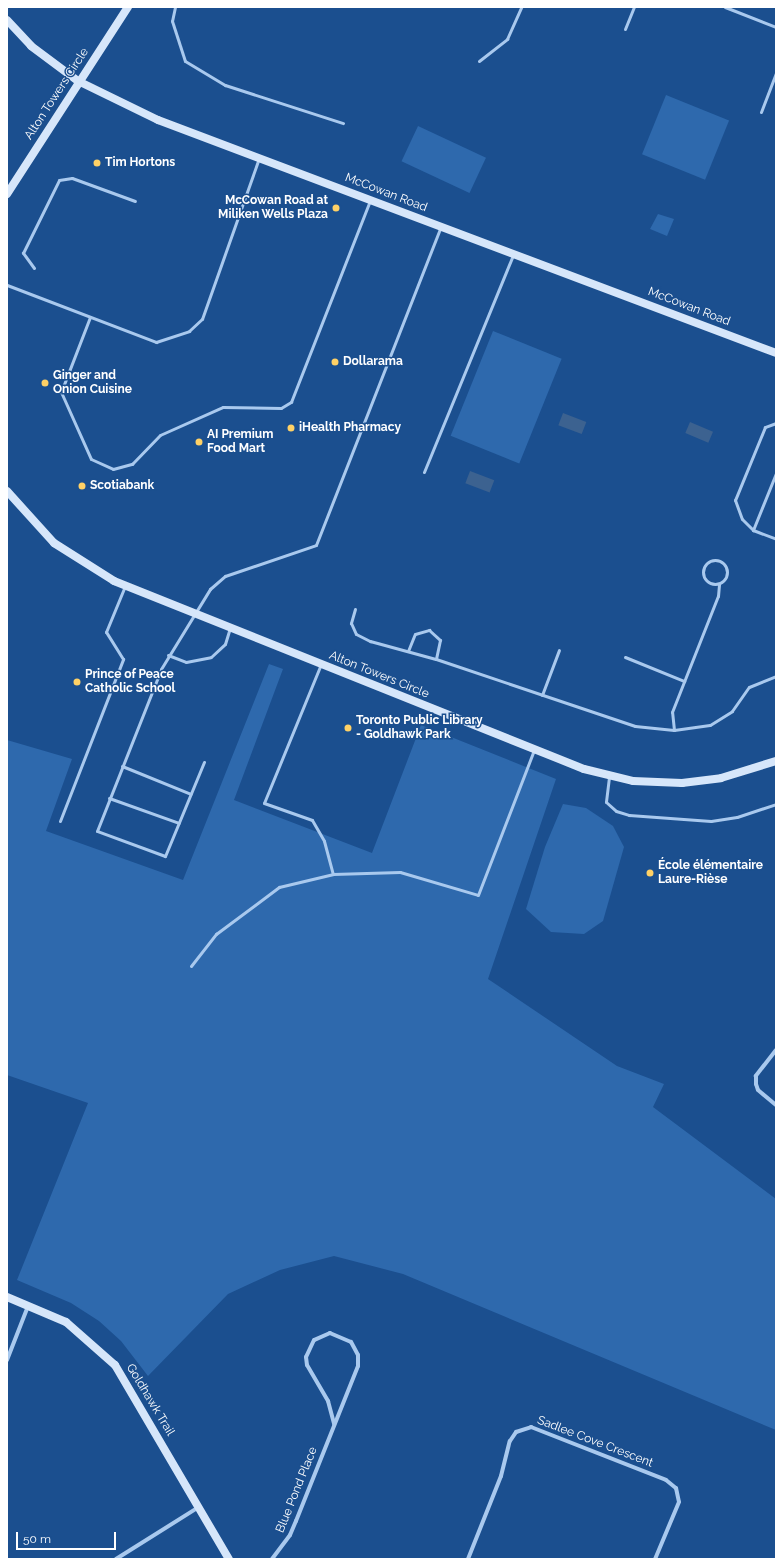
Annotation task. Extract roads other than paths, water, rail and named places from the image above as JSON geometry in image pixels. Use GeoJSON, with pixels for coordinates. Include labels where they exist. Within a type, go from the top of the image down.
{"type":"FeatureCollection","features":[{"type":"Feature","properties":{"kind":"street","name":"Alton Towers Circle"},"geometry":{"type":"LineString","coordinates":[[7,194],[78,81],[128,7]]}},
{"type":"Feature","properties":{"kind":"street","name":"McCowan Road"},"geometry":{"type":"LineString","coordinates":[[7,20],[31,46],[78,81],[158,120],[776,353]]}},
{"type":"Feature","properties":{"kind":"street","name":"Alton Towers Circle"},"geometry":{"type":"LineString","coordinates":[[7,491],[30,520],[63,550],[125,586],[534,750],[609,777],[651,783],[695,782],[776,761]]}},
{"type":"Feature","properties":{"kind":"street"},"geometry":{"type":"LineString","coordinates":[[776,1050],[756,1076],[758,1090],[776,1105]]}},
{"type":"Feature","properties":{"kind":"street","name":"Goldhawk Trail"},"geometry":{"type":"LineString","coordinates":[[7,1297],[28,1305],[79,1330],[115,1364],[229,1559]]}},
{"type":"Feature","properties":{"kind":"street"},"geometry":{"type":"LineString","coordinates":[[7,1360],[28,1305]]}},
{"type":"Feature","properties":{"kind":"street","name":"Blue Pond Place"},"geometry":{"type":"LineString","coordinates":[[272,1559],[290,1535],[334,1424],[359,1360],[351,1342],[330,1333],[314,1340],[306,1357],[307,1365],[328,1401],[334,1424]]}},
{"type":"Feature","properties":{"kind":"street","name":"Sadlee Cove Crescent"},"geometry":{"type":"LineString","coordinates":[[468,1559],[501,1476],[510,1441],[516,1432],[531,1427],[666,1480],[676,1488],[679,1502],[656,1559]]}},
{"type":"Feature","properties":{"kind":"street"},"geometry":{"type":"LineString","coordinates":[[116,1559],[199,1507]]}},
{"type":"Feature","properties":{"kind":"lane"},"geometry":{"type":"LineString","coordinates":[[175,7],[172,21],[185,61],[225,85],[343,123]]}},
{"type":"Feature","properties":{"kind":"lane"},"geometry":{"type":"LineString","coordinates":[[479,61],[507,39],[521,7]]}},
{"type":"Feature","properties":{"kind":"lane"},"geometry":{"type":"LineString","coordinates":[[625,29],[634,7]]}},
{"type":"Feature","properties":{"kind":"lane"},"geometry":{"type":"LineString","coordinates":[[725,7],[776,27]]}},
{"type":"Feature","properties":{"kind":"lane"},"geometry":{"type":"LineString","coordinates":[[761,112],[776,72]]}},
{"type":"Feature","properties":{"kind":"lane"},"geometry":{"type":"LineString","coordinates":[[7,285],[156,342],[189,331],[202,319],[259,158]]}},
{"type":"Feature","properties":{"kind":"lane"},"geometry":{"type":"LineString","coordinates":[[34,268],[22,253],[60,180],[72,178],[135,200]]}},
{"type":"Feature","properties":{"kind":"lane"},"geometry":{"type":"LineString","coordinates":[[90,317],[61,392],[91,459],[113,469],[132,464],[160,434],[223,407],[281,408],[291,402],[370,200]]}},
{"type":"Feature","properties":{"kind":"lane"},"geometry":{"type":"LineString","coordinates":[[204,762],[165,856],[97,831],[109,798],[168,655],[210,589],[225,576],[316,545],[440,226]]}},
{"type":"Feature","properties":{"kind":"lane"},"geometry":{"type":"LineString","coordinates":[[424,472],[513,254]]}},
{"type":"Feature","properties":{"kind":"lane"},"geometry":{"type":"LineString","coordinates":[[776,423],[765,427],[735,500],[742,519],[753,530],[776,539]]}},
{"type":"Feature","properties":{"kind":"lane"},"geometry":{"type":"LineString","coordinates":[[753,530],[776,473]]}},
{"type":"Feature","properties":{"kind":"lane"},"geometry":{"type":"LineString","coordinates":[[674,730],[672,712],[718,596],[719,584],[726,579],[727,567],[713,559],[704,566],[703,575],[707,582],[719,584]]}},
{"type":"Feature","properties":{"kind":"lane"},"geometry":{"type":"LineString","coordinates":[[60,821],[123,659],[106,632],[125,586]]}},
{"type":"Feature","properties":{"kind":"lane"},"geometry":{"type":"LineString","coordinates":[[355,608],[351,623],[356,634],[436,659],[635,726],[674,730],[695,729],[722,719],[749,687],[776,676]]}},
{"type":"Feature","properties":{"kind":"lane"},"geometry":{"type":"LineString","coordinates":[[168,655],[186,662],[210,657],[225,644],[230,628]]}},
{"type":"Feature","properties":{"kind":"lane"},"geometry":{"type":"LineString","coordinates":[[408,651],[415,634],[429,630],[440,640],[436,659]]}},
{"type":"Feature","properties":{"kind":"lane"},"geometry":{"type":"LineString","coordinates":[[542,695],[559,650]]}},
{"type":"Feature","properties":{"kind":"lane"},"geometry":{"type":"LineString","coordinates":[[625,657],[684,682]]}},
{"type":"Feature","properties":{"kind":"lane"},"geometry":{"type":"LineString","coordinates":[[321,664],[264,803],[312,820],[324,841],[333,874]]}},
{"type":"Feature","properties":{"kind":"lane"},"geometry":{"type":"LineString","coordinates":[[191,966],[216,934],[279,888],[333,874],[400,872],[478,895],[534,750]]}},
{"type":"Feature","properties":{"kind":"lane"},"geometry":{"type":"LineString","coordinates":[[122,766],[191,794]]}},
{"type":"Feature","properties":{"kind":"lane"},"geometry":{"type":"LineString","coordinates":[[609,777],[606,802],[616,811],[629,815],[711,821],[737,817],[776,804]]}},
{"type":"Feature","properties":{"kind":"lane"},"geometry":{"type":"LineString","coordinates":[[109,798],[179,823]]}},
{"type":"Feature","properties":{"kind":"place","name":"Tim Hortons"},"geometry":{"type":"Point","coordinates":[97,163]}},
{"type":"Feature","properties":{"kind":"place","name":"McCowan Road at Miliken Wells Plaza"},"geometry":{"type":"Point","coordinates":[336,208]}},
{"type":"Feature","properties":{"kind":"place","name":"Dollarama"},"geometry":{"type":"Point","coordinates":[335,362]}},
{"type":"Feature","properties":{"kind":"place","name":"Ginger and Onion Cuisine"},"geometry":{"type":"Point","coordinates":[45,383]}},
{"type":"Feature","properties":{"kind":"place","name":"iHealth Pharmacy"},"geometry":{"type":"Point","coordinates":[291,428]}},
{"type":"Feature","properties":{"kind":"place","name":"AI Premium Food Mart"},"geometry":{"type":"Point","coordinates":[199,442]}},
{"type":"Feature","properties":{"kind":"place","name":"Scotiabank"},"geometry":{"type":"Point","coordinates":[82,486]}},
{"type":"Feature","properties":{"kind":"place","name":"Prince of Peace Catholic School"},"geometry":{"type":"Point","coordinates":[77,682]}},
{"type":"Feature","properties":{"kind":"place","name":"Toronto Public Library - Goldhawk Park"},"geometry":{"type":"Point","coordinates":[348,728]}},
{"type":"Feature","properties":{"kind":"place","name":"École élémentaire Laure-Rièse"},"geometry":{"type":"Point","coordinates":[650,873]}}]}
